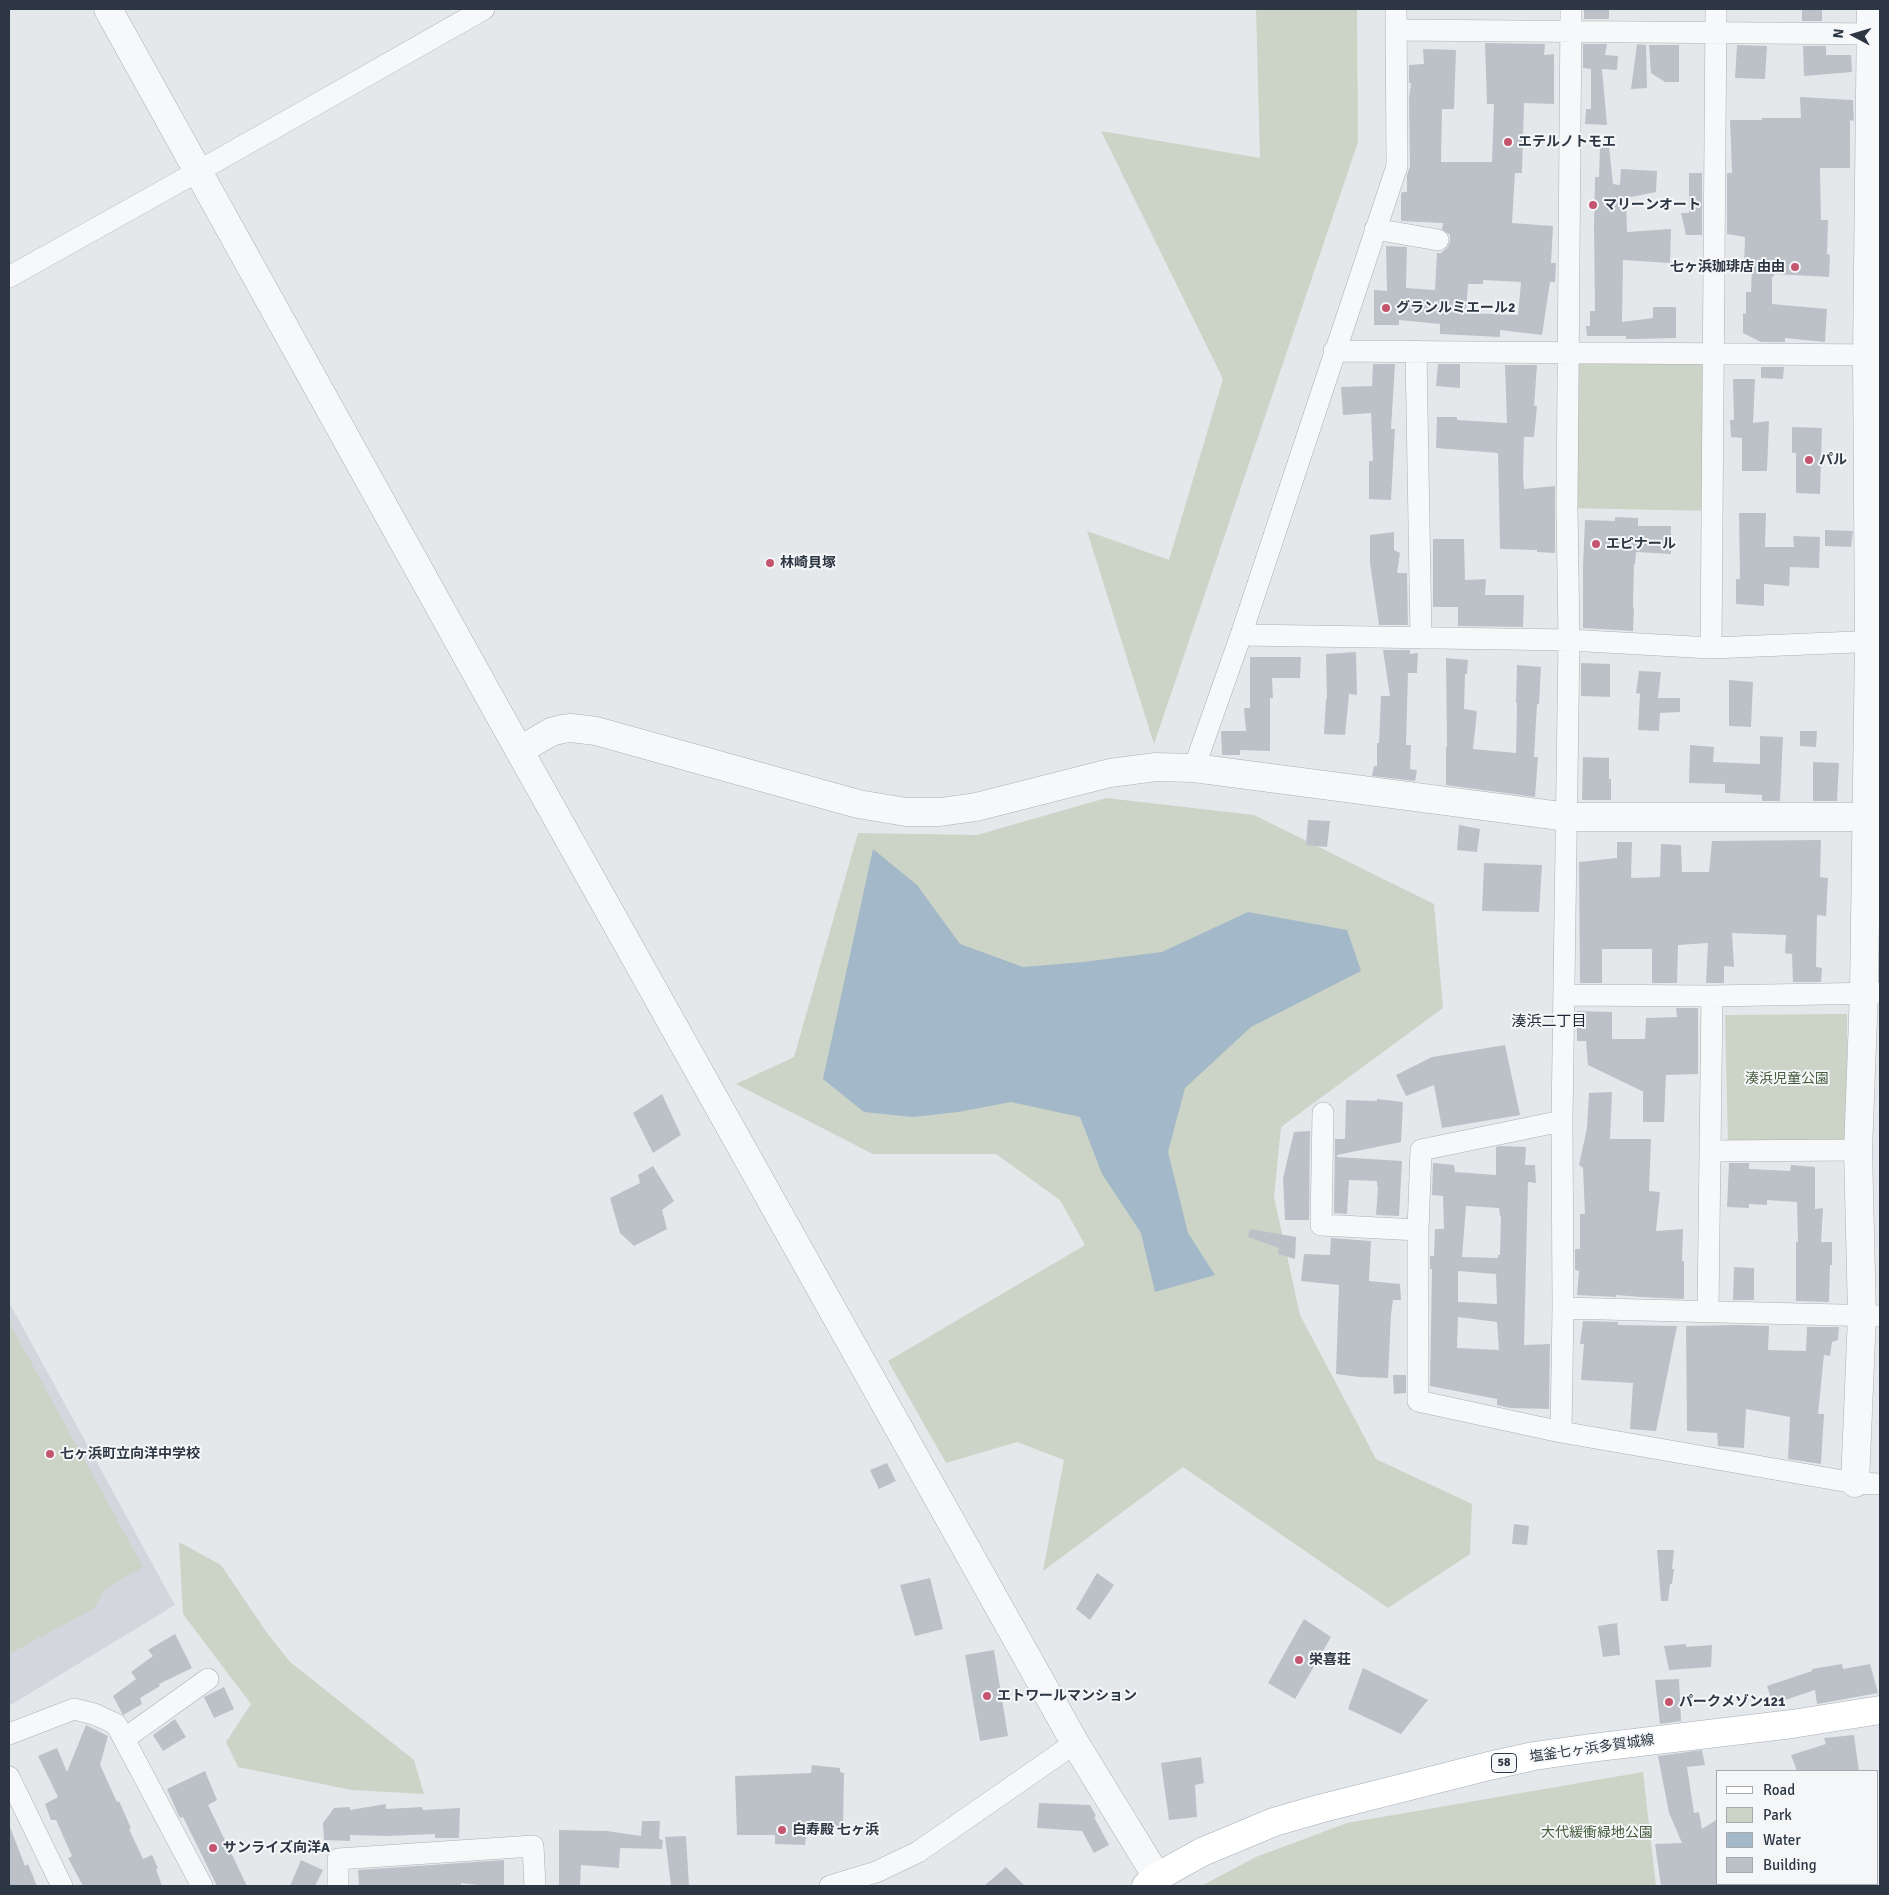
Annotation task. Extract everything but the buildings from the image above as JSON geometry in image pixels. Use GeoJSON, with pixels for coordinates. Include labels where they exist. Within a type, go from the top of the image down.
{"type":"FeatureCollection","features":[{"type":"Feature","properties":{"kind":"main road","name":"塩釜七ヶ浜多賀城線"},"geometry":{"type":"LineString","coordinates":[[1151,1882],[1202,1852],[1274,1822],[1498,1764],[1534,1756],[1792,1724],[1880,1710]]}},
{"type":"Feature","properties":{"kind":"street"},"geometry":{"type":"LineString","coordinates":[[108,9],[1076,1743],[1151,1882]]}},
{"type":"Feature","properties":{"kind":"street"},"geometry":{"type":"LineString","coordinates":[[9,276],[484,9]]}},
{"type":"Feature","properties":{"kind":"street"},"geometry":{"type":"LineString","coordinates":[[1561,1432],[1563,1308],[1562,1121],[1568,816],[1569,640],[1567,508],[1571,9]]}},
{"type":"Feature","properties":{"kind":"street"},"geometry":{"type":"LineString","coordinates":[[1711,648],[1716,9]]}},
{"type":"Feature","properties":{"kind":"street"},"geometry":{"type":"LineString","coordinates":[[1194,768],[1397,166],[1396,19],[1570,31],[1716,32],[1874,25],[1875,641],[1872,993],[1858,1150],[1871,1316],[1868,1484],[1561,1432],[1418,1401],[1418,1230],[1421,1150],[1562,1121]]}},
{"type":"Feature","properties":{"kind":"street"},"geometry":{"type":"LineString","coordinates":[[1375,229],[1438,240]]}},
{"type":"Feature","properties":{"kind":"street"},"geometry":{"type":"LineString","coordinates":[[1334,351],[1874,355]]}},
{"type":"Feature","properties":{"kind":"street"},"geometry":{"type":"LineString","coordinates":[[1416,351],[1421,638]]}},
{"type":"Feature","properties":{"kind":"street"},"geometry":{"type":"LineString","coordinates":[[1240,635],[1569,640],[1711,648],[1875,641]]}},
{"type":"Feature","properties":{"kind":"street"},"geometry":{"type":"LineString","coordinates":[[520,750],[552,732],[562,729],[596,730],[858,804],[906,812],[940,812],[976,807],[1110,773],[1156,767],[1194,768],[1568,816],[1873,817]]}},
{"type":"Feature","properties":{"kind":"street"},"geometry":{"type":"LineString","coordinates":[[1564,995],[1712,996],[1872,993]]}},
{"type":"Feature","properties":{"kind":"street"},"geometry":{"type":"LineString","coordinates":[[1708,1310],[1712,996]]}},
{"type":"Feature","properties":{"kind":"street"},"geometry":{"type":"LineString","coordinates":[[1323,1113],[1321,1225],[1418,1230]]}},
{"type":"Feature","properties":{"kind":"street"},"geometry":{"type":"LineString","coordinates":[[1711,1151],[1858,1150]]}},
{"type":"Feature","properties":{"kind":"street"},"geometry":{"type":"LineString","coordinates":[[1563,1308],[1708,1310],[1871,1316]]}},
{"type":"Feature","properties":{"kind":"street"},"geometry":{"type":"LineString","coordinates":[[124,1739],[208,1679]]}},
{"type":"Feature","properties":{"kind":"street"},"geometry":{"type":"LineString","coordinates":[[9,1734],[74,1709],[94,1714],[116,1724],[202,1886]]}},
{"type":"Feature","properties":{"kind":"street"},"geometry":{"type":"LineString","coordinates":[[830,1886],[876,1872],[918,1852],[1076,1743]]}},
{"type":"Feature","properties":{"kind":"street"},"geometry":{"type":"LineString","coordinates":[[9,1777],[62,1886]]}},
{"type":"Feature","properties":{"kind":"street"},"geometry":{"type":"LineString","coordinates":[[338,1886],[338,1859],[533,1846],[535,1886]]}},
{"type":"Feature","properties":{"kind":"shaded area","name":"七ヶ浜町立向洋中学校"},"geometry":{"type":"Polygon","coordinates":[[[9,1302],[175,1605],[9,1706],[9,1302]]]}},
{"type":"Feature","properties":{"kind":"green space"},"geometry":{"type":"Polygon","coordinates":[[[1256,9],[1357,9],[1358,142],[1154,744],[1087,531],[1169,560],[1223,379],[1101,131],[1260,158],[1256,9]]]}},
{"type":"Feature","properties":{"kind":"green space"},"geometry":{"type":"Polygon","coordinates":[[[1568,352],[1714,354],[1712,511],[1567,508],[1568,352]]]}},
{"type":"Feature","properties":{"kind":"green space"},"geometry":{"type":"Polygon","coordinates":[[[1106,798],[1254,815],[1434,904],[1443,1008],[1281,1127],[1274,1197],[1300,1315],[1376,1459],[1472,1504],[1470,1554],[1388,1608],[1183,1467],[1043,1571],[1064,1460],[1017,1442],[946,1463],[888,1361],[1085,1245],[1060,1200],[996,1154],[873,1154],[736,1084],[794,1057],[858,833],[977,835],[1106,798]]]}},
{"type":"Feature","properties":{"kind":"green space","name":"湊浜児童公園"},"geometry":{"type":"Polygon","coordinates":[[[1847,1014],[1848,1143],[1728,1145],[1725,1015],[1847,1014]]]}},
{"type":"Feature","properties":{"kind":"green space","name":"七ヶ浜町立向洋中学校"},"geometry":{"type":"Polygon","coordinates":[[[9,1322],[143,1567],[106,1588],[93,1609],[9,1654],[9,1322]]]}},
{"type":"Feature","properties":{"kind":"green space"},"geometry":{"type":"Polygon","coordinates":[[[179,1542],[221,1565],[267,1633],[290,1662],[414,1760],[424,1794],[352,1790],[238,1767],[226,1742],[251,1704],[183,1614],[179,1542]]]}},
{"type":"Feature","properties":{"kind":"green space","name":"大代緩衝緑地公園"},"geometry":{"type":"Polygon","coordinates":[[[1643,1772],[1656,1886],[1201,1886],[1256,1857],[1347,1823],[1643,1772]]]}},
{"type":"Feature","properties":{"kind":"water"},"geometry":{"type":"Polygon","coordinates":[[[873,849],[917,885],[960,944],[1023,967],[1162,952],[1248,912],[1347,930],[1361,971],[1251,1027],[1185,1088],[1168,1152],[1188,1233],[1215,1275],[1155,1292],[1141,1233],[1102,1174],[1080,1117],[1011,1102],[958,1112],[913,1117],[864,1112],[823,1079],[873,849]]]}},
{"type":"Feature","properties":{"kind":"place","name":"エテルノトモエ"},"geometry":{"type":"Point","coordinates":[1508,142]}},
{"type":"Feature","properties":{"kind":"place","name":"マリーンオート"},"geometry":{"type":"Point","coordinates":[1593,205]}},
{"type":"Feature","properties":{"kind":"place","name":"七ヶ浜珈琲店 由由"},"geometry":{"type":"Point","coordinates":[1795,267]}},
{"type":"Feature","properties":{"kind":"place","name":"グランルミエール2"},"geometry":{"type":"Point","coordinates":[1386,308]}},
{"type":"Feature","properties":{"kind":"place","name":"パル"},"geometry":{"type":"Point","coordinates":[1809,460]}},
{"type":"Feature","properties":{"kind":"place","name":"エピナール"},"geometry":{"type":"Point","coordinates":[1596,544]}},
{"type":"Feature","properties":{"kind":"place","name":"林崎貝塚"},"geometry":{"type":"Point","coordinates":[770,563]}},
{"type":"Feature","properties":{"kind":"place","name":"七ヶ浜町立向洋中学校"},"geometry":{"type":"Point","coordinates":[50,1454]}},
{"type":"Feature","properties":{"kind":"place","name":"栄喜荘"},"geometry":{"type":"Point","coordinates":[1299,1660]}},
{"type":"Feature","properties":{"kind":"place","name":"エトワールマンション"},"geometry":{"type":"Point","coordinates":[987,1696]}},
{"type":"Feature","properties":{"kind":"place","name":"パークメゾン121"},"geometry":{"type":"Point","coordinates":[1669,1702]}},
{"type":"Feature","properties":{"kind":"place","name":"白寿殿 七ヶ浜"},"geometry":{"type":"Point","coordinates":[782,1830]}},
{"type":"Feature","properties":{"kind":"place","name":"サンライズ向洋A"},"geometry":{"type":"Point","coordinates":[213,1848]}},
{"type":"Feature","properties":{"kind":"district","name":"湊浜二丁目"},"geometry":{"type":"Point","coordinates":[1549,1022]}}]}
